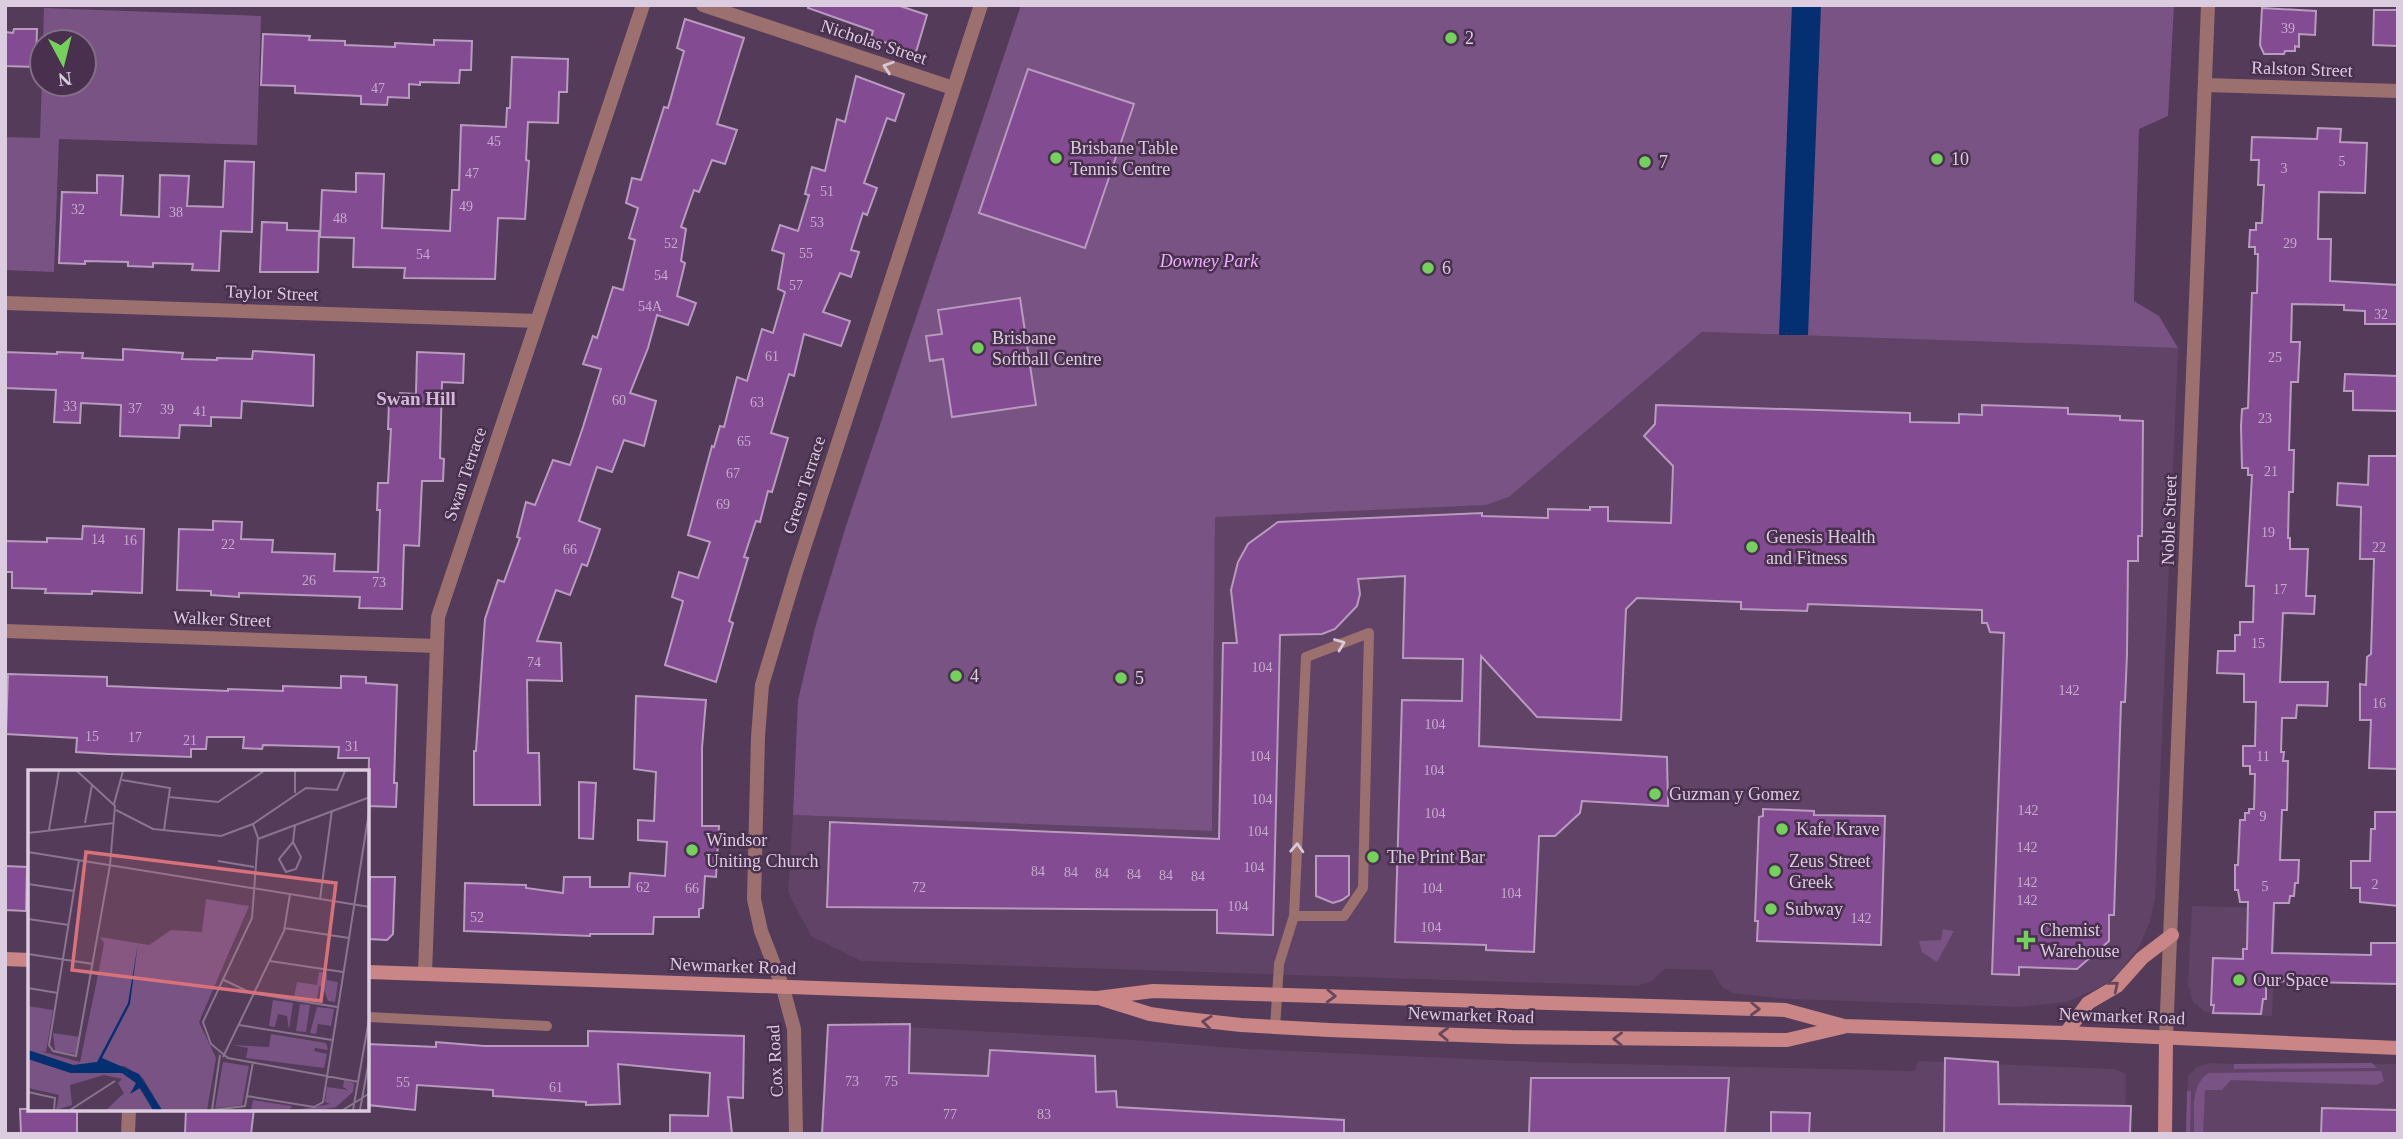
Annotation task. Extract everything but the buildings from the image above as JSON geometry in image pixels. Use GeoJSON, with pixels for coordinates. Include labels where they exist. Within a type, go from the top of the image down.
{"type":"FeatureCollection","features":[{"type":"Feature","properties":{"kind":"main road"},"geometry":{"type":"LineString","coordinates":[[2066,1032],[2088,1003],[2117,986],[2142,958],[2172,935]]}},
{"type":"Feature","properties":{"kind":"main road"},"geometry":{"type":"LineString","coordinates":[[5,959],[28,960]]}},
{"type":"Feature","properties":{"kind":"main road","name":"Newmarket Road"},"geometry":{"type":"LineString","coordinates":[[369,972],[1097,998],[1153,991],[1785,1010],[1844,1026],[2066,1032],[2398,1048]]}},
{"type":"Feature","properties":{"kind":"main road","name":"Newmarket Road"},"geometry":{"type":"LineString","coordinates":[[1097,998],[1150,1014],[1275,1028],[1512,1037],[1787,1040],[1844,1026]]}},
{"type":"Feature","properties":{"kind":"main road"},"geometry":{"type":"LineString","coordinates":[[2165,1134],[2166,1037]]}},
{"type":"Feature","properties":{"kind":"street","name":"Swan Terrace"},"geometry":{"type":"LineString","coordinates":[[425,974],[438,617],[643,5]]}},
{"type":"Feature","properties":{"kind":"street","name":"Nicholas Street"},"geometry":{"type":"LineString","coordinates":[[703,5],[953,88]]}},
{"type":"Feature","properties":{"kind":"street","name":"Green Terrace"},"geometry":{"type":"LineString","coordinates":[[783,988],[761,931],[754,899],[762,685],[796,572],[981,5]]}},
{"type":"Feature","properties":{"kind":"street","name":"Noble Street"},"geometry":{"type":"LineString","coordinates":[[2166,1037],[2208,5]]}},
{"type":"Feature","properties":{"kind":"street","name":"Ralston Street"},"geometry":{"type":"LineString","coordinates":[[2205,85],[2398,91]]}},
{"type":"Feature","properties":{"kind":"street","name":"Taylor Street"},"geometry":{"type":"LineString","coordinates":[[5,303],[537,321]]}},
{"type":"Feature","properties":{"kind":"street","name":"Walker Street"},"geometry":{"type":"LineString","coordinates":[[5,631],[437,646]]}},
{"type":"Feature","properties":{"kind":"street","name":"Cox Road"},"geometry":{"type":"LineString","coordinates":[[783,988],[794,1028],[796,1134]]}},
{"type":"Feature","properties":{"kind":"street"},"geometry":{"type":"LineString","coordinates":[[128,1134],[129,1111]]}},
{"type":"Feature","properties":{"kind":"lane"},"geometry":{"type":"LineString","coordinates":[[1275,1028],[1282,950],[1294,916],[1306,657],[1369,633],[1363,888],[1344,916],[1294,916]]}},
{"type":"Feature","properties":{"kind":"lane"},"geometry":{"type":"LineString","coordinates":[[369,1017],[547,1026]]}},
{"type":"Feature","properties":{"kind":"shaded area"},"geometry":{"type":"Polygon","coordinates":[[[1702,332],[2178,348],[2155,899],[2140,945],[2120,972],[2101,987],[2066,1002],[2021,1007],[1788,999],[1732,993],[1722,987],[1712,970],[1664,969],[1652,981],[1637,986],[861,961],[811,936],[788,892],[793,815],[1212,831],[1214,516],[1486,505],[1509,497],[1702,332]]]}},
{"type":"Feature","properties":{"kind":"shaded area"},"geometry":{"type":"Polygon","coordinates":[[[2192,906],[2276,908],[2272,1016],[2213,1014],[2193,1002],[2188,985],[2192,906]]]}},
{"type":"Feature","properties":{"kind":"shaded area"},"geometry":{"type":"Polygon","coordinates":[[[831,1023],[1248,1049],[1537,1062],[1915,1071],[1917,1061],[2114,1069],[2126,1074],[2125,1134],[827,1134],[831,1023]]]}},
{"type":"Feature","properties":{"kind":"shaded area"},"geometry":{"type":"Polygon","coordinates":[[[2210,1063],[2398,1064],[2398,1134],[2186,1134],[2188,1076],[2197,1067],[2210,1063]]]}},
{"type":"Feature","properties":{"kind":"green space","name":"Downey Park"},"geometry":{"type":"Polygon","coordinates":[[[1021,5],[2174,5],[2168,116],[2139,129],[2134,301],[2159,316],[2178,348],[1702,332],[1509,497],[1486,505],[1215,517],[1212,831],[793,815],[798,700],[815,628],[846,526],[1021,5]]]}},
{"type":"Feature","properties":{"kind":"green space"},"geometry":{"type":"Polygon","coordinates":[[[44,8],[261,16],[257,145],[59,139],[54,272],[5,270],[5,137],[40,138],[41,98],[98,98],[98,28],[43,28],[44,8]]]}},
{"type":"Feature","properties":{"kind":"green space"},"geometry":{"type":"Polygon","coordinates":[[[1943,929],[1954,931],[1937,962],[1922,952],[1919,941],[1941,940],[1943,929]]]}},
{"type":"Feature","properties":{"kind":"green space"},"geometry":{"type":"Polygon","coordinates":[[[2372,1063],[2377,1068],[2234,1069],[2234,1064],[2372,1063]]]}},
{"type":"Feature","properties":{"kind":"green space"},"geometry":{"type":"Polygon","coordinates":[[[2381,1071],[2384,1081],[2377,1085],[2231,1080],[2222,1090],[2205,1090],[2203,1134],[2194,1134],[2196,1092],[2198,1085],[2209,1073],[2381,1071]]]}},
{"type":"Feature","properties":{"kind":"green space"},"geometry":{"type":"Polygon","coordinates":[[[2187,1091],[2191,1091],[2190,1134],[2186,1134],[2187,1091]]]}},
{"type":"Feature","properties":{"kind":"water"},"geometry":{"type":"Polygon","coordinates":[[[1792,5],[1821,5],[1808,335],[1779,335],[1792,5]]]}},
{"type":"Feature","properties":{"kind":"place","name":"2"},"geometry":{"type":"Point","coordinates":[1451,38]}},
{"type":"Feature","properties":{"kind":"place","name":"Brisbane Table Tennis Centre"},"geometry":{"type":"Point","coordinates":[1056,158]}},
{"type":"Feature","properties":{"kind":"place","name":"10"},"geometry":{"type":"Point","coordinates":[1937,159]}},
{"type":"Feature","properties":{"kind":"place","name":"7"},"geometry":{"type":"Point","coordinates":[1645,162]}},
{"type":"Feature","properties":{"kind":"place","name":"6"},"geometry":{"type":"Point","coordinates":[1428,268]}},
{"type":"Feature","properties":{"kind":"place","name":"Brisbane Softball Centre"},"geometry":{"type":"Point","coordinates":[978,348]}},
{"type":"Feature","properties":{"kind":"place","name":"Genesis Health and Fitness"},"geometry":{"type":"Point","coordinates":[1752,547]}},
{"type":"Feature","properties":{"kind":"place","name":"4"},"geometry":{"type":"Point","coordinates":[956,676]}},
{"type":"Feature","properties":{"kind":"place","name":"5"},"geometry":{"type":"Point","coordinates":[1121,678]}},
{"type":"Feature","properties":{"kind":"place","name":"Guzman y Gomez"},"geometry":{"type":"Point","coordinates":[1655,794]}},
{"type":"Feature","properties":{"kind":"place","name":"Kafe Krave"},"geometry":{"type":"Point","coordinates":[1782,829]}},
{"type":"Feature","properties":{"kind":"place","name":"Windsor Uniting Church"},"geometry":{"type":"Point","coordinates":[692,850]}},
{"type":"Feature","properties":{"kind":"place","name":"The Print Bar"},"geometry":{"type":"Point","coordinates":[1373,857]}},
{"type":"Feature","properties":{"kind":"place","name":"Zeus Street Greek"},"geometry":{"type":"Point","coordinates":[1775,871]}},
{"type":"Feature","properties":{"kind":"place","name":"Subway"},"geometry":{"type":"Point","coordinates":[1771,909]}},
{"type":"Feature","properties":{"kind":"place","name":"Chemist Warehouse"},"geometry":{"type":"Point","coordinates":[2026,940]}},
{"type":"Feature","properties":{"kind":"place","name":"Our Space"},"geometry":{"type":"Point","coordinates":[2239,980]}},
{"type":"Feature","properties":{"kind":"district","name":"Swan Hill"},"geometry":{"type":"Point","coordinates":[416,398]}}]}
